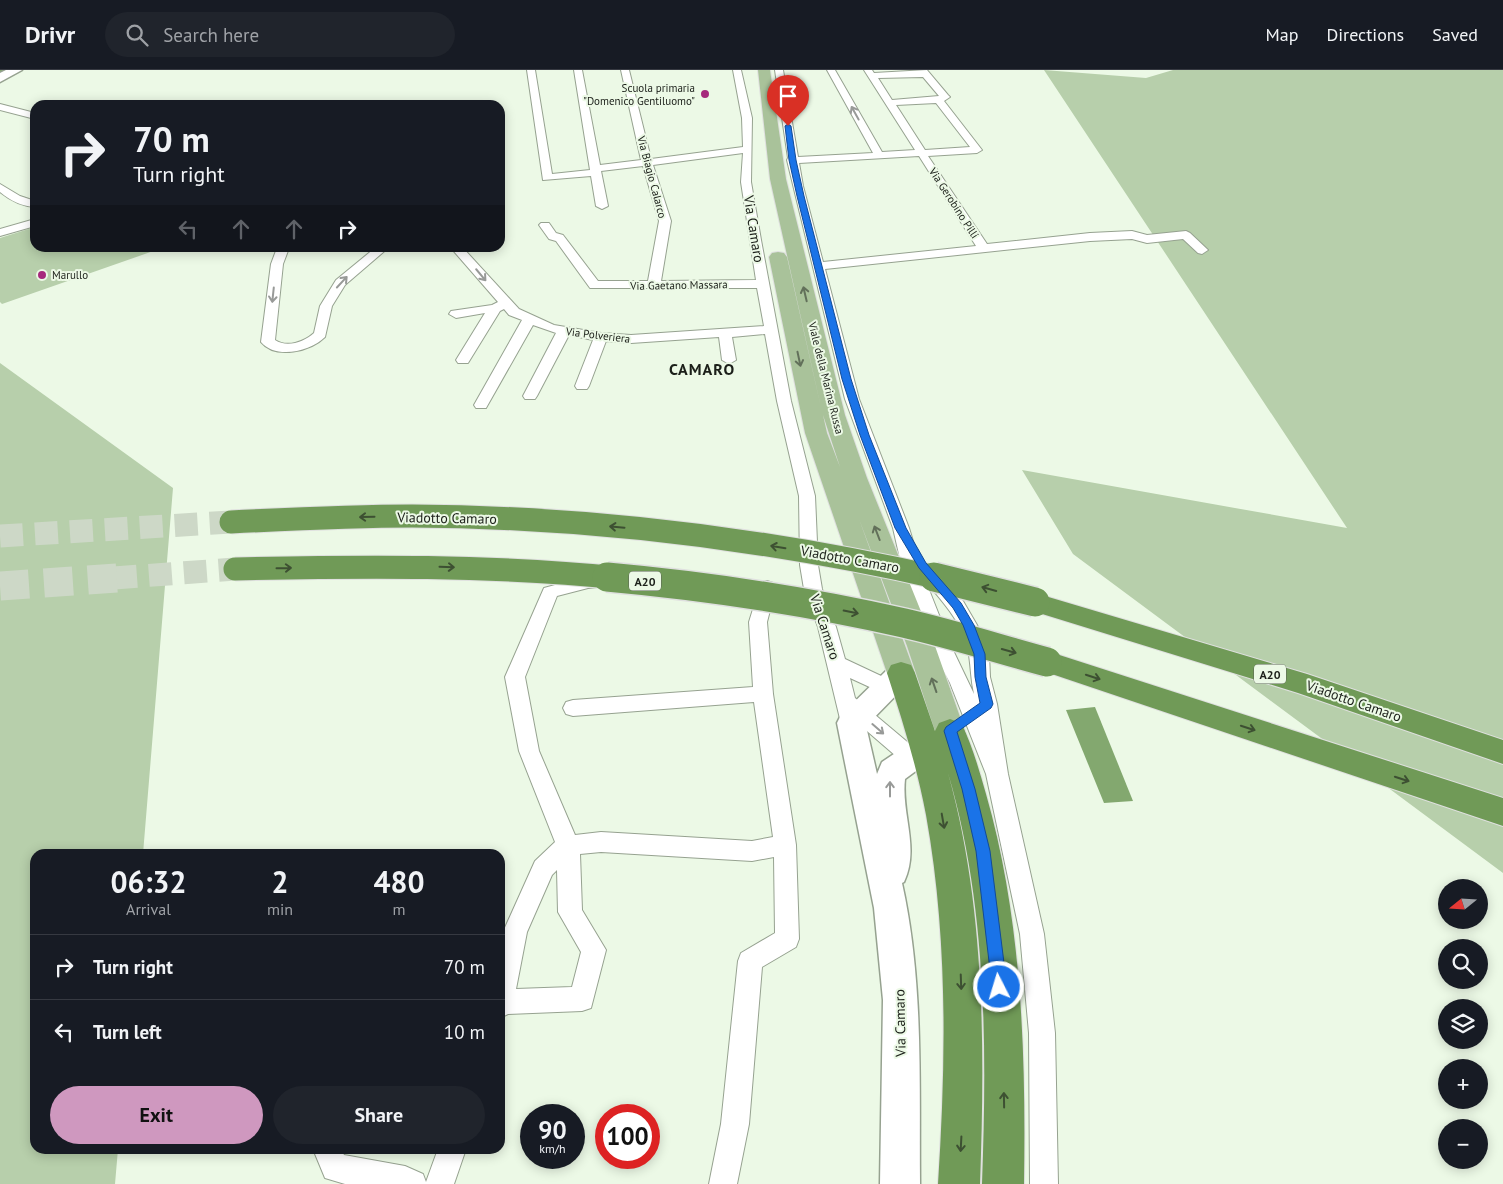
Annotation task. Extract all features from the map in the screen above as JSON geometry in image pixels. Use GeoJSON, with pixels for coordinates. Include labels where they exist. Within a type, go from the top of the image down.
{"type":"FeatureCollection","features":[{"type":"Feature","properties":{"kind":"highway","name":"Viadotto Camaro"},"geometry":{"type":"LineString","coordinates":[[231,522],[414,516],[533,521],[628,528],[750,542],[898,568],[961,581],[1036,602],[1307,685],[1503,752]]}},
{"type":"Feature","properties":{"kind":"highway","name":"A20"},"geometry":{"type":"LineString","coordinates":[[235,569],[404,566],[517,570],[678,584],[813,605],[904,623],[1047,662],[1503,812]]}},
{"type":"Feature","properties":{"kind":"highway"},"geometry":{"type":"LineString","coordinates":[[1036,602],[1110,612],[1312,672],[1503,733]]}},
{"type":"Feature","properties":{"kind":"highway"},"geometry":{"type":"LineString","coordinates":[[900,688],[946,739],[964,775],[981,842],[994,935],[1004,1063],[1003,1184]]}},
{"type":"Feature","properties":{"kind":"highway"},"geometry":{"type":"LineString","coordinates":[[946,739],[954,888],[961,968],[963,1089],[959,1184]]}},
{"type":"Feature","properties":{"kind":"main road","name":"Viale della Marina Russa"},"geometry":{"type":"LineString","coordinates":[[751,70],[762,180],[808,400],[822,451],[900,688]]}},
{"type":"Feature","properties":{"kind":"main road","name":"Viale della Marina Russa"},"geometry":{"type":"LineString","coordinates":[[764,70],[778,179],[834,415],[855,478],[921,646],[946,739]]}},
{"type":"Feature","properties":{"kind":"street"},"geometry":{"type":"LineString","coordinates":[[0,78],[16,70]]}},
{"type":"Feature","properties":{"kind":"street"},"geometry":{"type":"LineString","coordinates":[[531,70],[547,178],[647,162],[748,149]]}},
{"type":"Feature","properties":{"kind":"street"},"geometry":{"type":"LineString","coordinates":[[578,70],[602,206]]}},
{"type":"Feature","properties":{"kind":"street","name":"Via Biagio Calarco"},"geometry":{"type":"LineString","coordinates":[[625,70],[647,162],[665,221],[654,285]]}},
{"type":"Feature","properties":{"kind":"street","name":"Via Camaro"},"geometry":{"type":"LineString","coordinates":[[738,70],[747,118],[746,182],[784,401],[807,496],[809,565],[813,589],[853,713],[891,908],[902,1000],[900,1184]]}},
{"type":"Feature","properties":{"kind":"street"},"geometry":{"type":"LineString","coordinates":[[779,70],[792,160],[852,399],[901,528],[910,563],[942,648],[960,683],[946,739]]}},
{"type":"Feature","properties":{"kind":"street"},"geometry":{"type":"LineString","coordinates":[[820,70],[834,96]]}},
{"type":"Feature","properties":{"kind":"street"},"geometry":{"type":"LineString","coordinates":[[831,70],[879,156]]}},
{"type":"Feature","properties":{"kind":"street"},"geometry":{"type":"LineString","coordinates":[[870,73],[924,72],[945,98],[889,103]]}},
{"type":"Feature","properties":{"kind":"street","name":"Via Gerobino Pilli"},"geometry":{"type":"LineString","coordinates":[[819,266],[983,248],[870,73]]}},
{"type":"Feature","properties":{"kind":"street"},"geometry":{"type":"LineString","coordinates":[[939,100],[977,150]]}},
{"type":"Feature","properties":{"kind":"street"},"geometry":{"type":"LineString","coordinates":[[0,107],[30,115]]}},
{"type":"Feature","properties":{"kind":"street"},"geometry":{"type":"LineString","coordinates":[[792,160],[863,152],[879,156],[977,150]]}},
{"type":"Feature","properties":{"kind":"street"},"geometry":{"type":"LineString","coordinates":[[0,187],[14,198],[30,204]]}},
{"type":"Feature","properties":{"kind":"street"},"geometry":{"type":"LineString","coordinates":[[0,233],[30,224]]}},
{"type":"Feature","properties":{"kind":"street","name":"Via Gaetano Massara"},"geometry":{"type":"LineString","coordinates":[[545,224],[553,238],[558,237],[594,285],[763,284]]}},
{"type":"Feature","properties":{"kind":"street"},"geometry":{"type":"LineString","coordinates":[[983,248],[1090,237],[1132,235],[1147,239],[1186,235],[1202,250]]}},
{"type":"Feature","properties":{"kind":"street"},"geometry":{"type":"LineString","coordinates":[[282,252],[277,264],[268,342],[282,347],[300,346],[316,338],[320,334],[329,298],[340,283],[377,252]]}},
{"type":"Feature","properties":{"kind":"street","name":"Via Polveriera"},"geometry":{"type":"LineString","coordinates":[[460,252],[500,306],[529,320],[564,331],[601,337],[646,339],[772,330]]}},
{"type":"Feature","properties":{"kind":"street"},"geometry":{"type":"LineString","coordinates":[[456,314],[500,306]]}},
{"type":"Feature","properties":{"kind":"street"},"geometry":{"type":"LineString","coordinates":[[463,360],[500,306]]}},
{"type":"Feature","properties":{"kind":"street"},"geometry":{"type":"LineString","coordinates":[[481,405],[529,320]]}},
{"type":"Feature","properties":{"kind":"street"},"geometry":{"type":"LineString","coordinates":[[530,396],[564,331]]}},
{"type":"Feature","properties":{"kind":"street"},"geometry":{"type":"LineString","coordinates":[[725,333],[729,360]]}},
{"type":"Feature","properties":{"kind":"street"},"geometry":{"type":"LineString","coordinates":[[582,386],[601,337]]}},
{"type":"Feature","properties":{"kind":"street"},"geometry":{"type":"LineString","coordinates":[[891,908],[895,833],[889,796],[890,779],[893,771],[946,739],[980,677],[979,654],[968,625],[957,606],[922,565],[901,528]]}},
{"type":"Feature","properties":{"kind":"street"},"geometry":{"type":"LineString","coordinates":[[505,1004],[582,999],[594,950],[570,912],[568,845],[529,751],[515,678],[550,592],[588,582],[768,588],[758,622],[763,694],[785,845],[788,939],[750,961],[735,1124],[723,1184]]}},
{"type":"Feature","properties":{"kind":"street"},"geometry":{"type":"LineString","coordinates":[[838,664],[900,688]]}},
{"type":"Feature","properties":{"kind":"street"},"geometry":{"type":"LineString","coordinates":[[853,713],[900,688]]}},
{"type":"Feature","properties":{"kind":"street"},"geometry":{"type":"LineString","coordinates":[[573,708],[763,694]]}},
{"type":"Feature","properties":{"kind":"street"},"geometry":{"type":"LineString","coordinates":[[853,713],[946,739],[997,774],[1032,934],[1044,1086],[1044,1184]]}},
{"type":"Feature","properties":{"kind":"street"},"geometry":{"type":"LineString","coordinates":[[505,983],[515,932],[543,868],[568,845],[601,842],[752,851],[785,845]]}},
{"type":"Feature","properties":{"kind":"street"},"geometry":{"type":"LineString","coordinates":[[329,1154],[335,1168],[405,1180],[414,1184]]}},
{"type":"Feature","properties":{"kind":"street"},"geometry":{"type":"LineString","coordinates":[[440,1184],[450,1154]]}},
{"type":"Feature","properties":{"kind":"shaded area"},"geometry":{"type":"Polygon","coordinates":[[[1044,70],[1146,78],[1173,70],[1503,70],[1503,873],[1073,554],[1022,470],[1347,528],[1044,70]]]}},
{"type":"Feature","properties":{"kind":"shaded area","name":"Marullo"},"geometry":{"type":"Polygon","coordinates":[[[30,229],[30,252],[151,252],[2,304],[0,302],[0,238],[30,229]]]}},
{"type":"Feature","properties":{"kind":"shaded area"},"geometry":{"type":"Polygon","coordinates":[[[0,363],[173,488],[143,849],[30,849],[30,1154],[118,1154],[115,1184],[0,1184],[0,363]]]}},
{"type":"Feature","properties":{"kind":"shaded area"},"geometry":{"type":"Polygon","coordinates":[[[1095,707],[1133,801],[1104,803],[1066,710],[1095,707]]]}},
{"type":"Feature","properties":{"kind":"waterway"},"geometry":{"type":"LineString","coordinates":[[0,72],[4,70]]}},
{"type":"Feature","properties":{"kind":"tunnel"},"geometry":{"type":"LineString","coordinates":[[0,536],[231,522]]}},
{"type":"Feature","properties":{"kind":"tunnel"},"geometry":{"type":"LineString","coordinates":[[114,578],[235,569]]}},
{"type":"Feature","properties":{"kind":"tunnel"},"geometry":{"type":"LineString","coordinates":[[0,586],[131,577]]}},
{"type":"Feature","properties":{"kind":"place","name":"Scuola primaria \"Domenico Gentiluomo\""},"geometry":{"type":"Point","coordinates":[705,94]}},
{"type":"Feature","properties":{"kind":"place","name":"Marullo"},"geometry":{"type":"Point","coordinates":[42,275]}},
{"type":"Feature","properties":{"kind":"district","name":"CAMARO"},"geometry":{"type":"Point","coordinates":[702,369]}},
{"type":"Feature","properties":{"kind":"route"},"geometry":{"type":"LineString","coordinates":[[788,126],[792,160],[800,196],[812,236],[846,379],[864,435],[901,528],[922,565],[957,606],[968,625],[979,654],[980,677],[987,704],[950,731],[976,816],[983,851],[999,987]]}}]}
